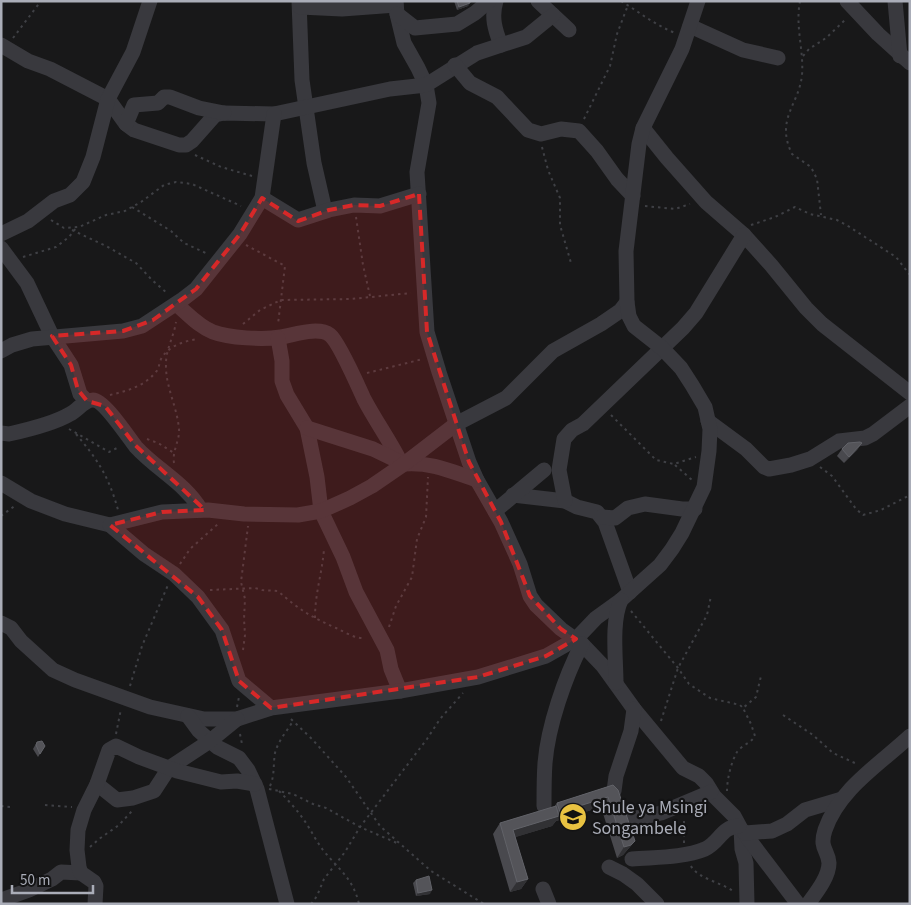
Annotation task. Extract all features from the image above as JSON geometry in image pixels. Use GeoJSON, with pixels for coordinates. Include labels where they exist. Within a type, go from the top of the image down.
{"type":"FeatureCollection","features":[{"type":"Feature","properties":{"kind":"street"},"geometry":{"type":"LineString","coordinates":[[1,234],[28,221],[50,203],[70,195],[82,182],[93,157],[108,99],[133,52],[150,1]]}},
{"type":"Feature","properties":{"kind":"street"},"geometry":{"type":"LineString","coordinates":[[325,211],[314,162],[302,80],[299,4],[342,9],[396,7],[416,28],[452,25],[462,22],[489,1]]}},
{"type":"Feature","properties":{"kind":"street"},"geometry":{"type":"LineString","coordinates":[[496,1],[494,24],[501,45]]}},
{"type":"Feature","properties":{"kind":"street"},"geometry":{"type":"LineString","coordinates":[[538,1],[569,30]]}},
{"type":"Feature","properties":{"kind":"street"},"geometry":{"type":"LineString","coordinates":[[544,806],[545,762],[553,724],[579,642],[596,618],[624,597],[660,565],[672,549],[703,490],[709,451],[710,429],[705,407],[681,368],[662,348],[634,326],[629,316],[627,302],[626,251],[639,144],[643,128],[682,49],[698,1]]}},
{"type":"Feature","properties":{"kind":"street"},"geometry":{"type":"LineString","coordinates":[[895,1],[905,59]]}},
{"type":"Feature","properties":{"kind":"street"},"geometry":{"type":"LineString","coordinates":[[852,6],[905,59]]}},
{"type":"Feature","properties":{"kind":"street"},"geometry":{"type":"LineString","coordinates":[[396,7],[404,43],[426,85],[429,102],[417,172],[427,332],[456,424],[477,480],[495,511],[520,564],[530,596],[536,605],[561,629],[579,642],[616,683],[634,709],[683,768],[699,776],[711,792],[731,811],[742,830],[798,904]]}},
{"type":"Feature","properties":{"kind":"street"},"geometry":{"type":"LineString","coordinates":[[126,124],[134,105],[158,103],[164,97],[199,108],[224,113],[274,114],[390,89],[426,85],[455,65],[477,53],[526,37],[553,15]]}},
{"type":"Feature","properties":{"kind":"street"},"geometry":{"type":"LineString","coordinates":[[688,32],[743,50],[778,58]]}},
{"type":"Feature","properties":{"kind":"street"},"geometry":{"type":"LineString","coordinates":[[2,46],[20,57],[50,69],[108,99],[126,124],[146,134],[180,145],[192,141],[215,115],[224,113]]}},
{"type":"Feature","properties":{"kind":"street"},"geometry":{"type":"LineString","coordinates":[[455,65],[470,83],[497,97],[520,124],[528,130],[541,134],[561,129],[579,130],[597,151],[632,201]]}},
{"type":"Feature","properties":{"kind":"street"},"geometry":{"type":"LineString","coordinates":[[1,351],[12,345],[32,339],[123,331],[142,326],[177,304],[196,289],[235,240],[252,215],[263,191],[274,114]]}},
{"type":"Feature","properties":{"kind":"street"},"geometry":{"type":"LineString","coordinates":[[643,128],[703,199],[744,235],[822,324],[910,393]]}},
{"type":"Feature","properties":{"kind":"street"},"geometry":{"type":"LineString","coordinates":[[263,191],[298,220],[325,211],[354,205],[380,206],[419,194]]}},
{"type":"Feature","properties":{"kind":"street"},"geometry":{"type":"LineString","coordinates":[[565,502],[559,470],[564,439],[567,434],[583,424],[696,313],[744,235]]}},
{"type":"Feature","properties":{"kind":"street"},"geometry":{"type":"LineString","coordinates":[[1,248],[27,283],[52,336],[71,365],[78,390],[90,401],[100,402],[105,406],[144,454],[186,490],[195,499],[201,510]]}},
{"type":"Feature","properties":{"kind":"street"},"geometry":{"type":"LineString","coordinates":[[1,484],[31,500],[65,514],[115,524],[162,512],[201,510],[298,515],[321,511],[365,490],[456,424],[506,398],[553,351],[596,327],[620,311],[627,302]]}},
{"type":"Feature","properties":{"kind":"street"},"geometry":{"type":"LineString","coordinates":[[177,304],[203,326],[214,332],[229,335],[276,338],[312,332],[329,334],[402,464]]}},
{"type":"Feature","properties":{"kind":"street"},"geometry":{"type":"LineString","coordinates":[[276,338],[282,361],[281,376],[283,387],[306,428],[317,477],[321,511],[343,557],[356,592],[384,644],[400,691]]}},
{"type":"Feature","properties":{"kind":"street"},"geometry":{"type":"LineString","coordinates":[[1,433],[9,434],[57,420],[69,415],[90,401]]}},
{"type":"Feature","properties":{"kind":"street"},"geometry":{"type":"LineString","coordinates":[[708,421],[746,449],[764,467],[769,469],[810,459],[834,443],[865,438],[910,406]]}},
{"type":"Feature","properties":{"kind":"street"},"geometry":{"type":"LineString","coordinates":[[306,428],[373,449],[402,464],[418,463],[431,465],[477,480]]}},
{"type":"Feature","properties":{"kind":"street"},"geometry":{"type":"LineString","coordinates":[[435,440],[439,462],[447,469]]}},
{"type":"Feature","properties":{"kind":"street"},"geometry":{"type":"LineString","coordinates":[[495,511],[544,470]]}},
{"type":"Feature","properties":{"kind":"street"},"geometry":{"type":"LineString","coordinates":[[514,495],[565,502],[597,512],[602,518],[624,597],[618,606],[616,625],[616,683]]}},
{"type":"Feature","properties":{"kind":"street"},"geometry":{"type":"LineString","coordinates":[[602,518],[614,518],[628,508],[645,504],[694,509]]}},
{"type":"Feature","properties":{"kind":"street"},"geometry":{"type":"LineString","coordinates":[[115,524],[144,554],[174,574],[192,590],[212,613],[222,630],[241,684],[275,708]]}},
{"type":"Feature","properties":{"kind":"street"},"geometry":{"type":"LineString","coordinates":[[1,623],[11,628],[21,641],[53,670],[75,680],[150,707],[204,719],[238,718],[275,708],[400,691],[478,677],[546,656],[579,642]]}},
{"type":"Feature","properties":{"kind":"street"},"geometry":{"type":"LineString","coordinates":[[614,791],[616,776],[631,731],[634,709]]}},
{"type":"Feature","properties":{"kind":"street"},"geometry":{"type":"LineString","coordinates":[[188,716],[199,731],[216,747],[239,758],[246,766],[255,784],[287,904]]}},
{"type":"Feature","properties":{"kind":"street"},"geometry":{"type":"LineString","coordinates":[[97,784],[117,800],[133,798],[154,791],[169,768],[210,741],[238,718]]}},
{"type":"Feature","properties":{"kind":"street"},"geometry":{"type":"LineString","coordinates":[[808,904],[828,870],[829,860],[822,846],[825,830],[842,799],[852,787],[910,736]]}},
{"type":"Feature","properties":{"kind":"street"},"geometry":{"type":"LineString","coordinates":[[81,873],[78,854],[78,830],[109,750],[116,746],[139,758],[169,768],[213,780],[255,784]]}},
{"type":"Feature","properties":{"kind":"street"},"geometry":{"type":"LineString","coordinates":[[626,819],[661,813],[711,792]]}},
{"type":"Feature","properties":{"kind":"street"},"geometry":{"type":"LineString","coordinates":[[632,858],[687,854],[708,847],[729,827],[742,830],[772,831],[787,824],[805,810],[842,799]]}},
{"type":"Feature","properties":{"kind":"street"},"geometry":{"type":"LineString","coordinates":[[742,830],[742,849],[747,873],[747,903]]}},
{"type":"Feature","properties":{"kind":"street"},"geometry":{"type":"LineString","coordinates":[[609,867],[637,884],[657,904]]}},
{"type":"Feature","properties":{"kind":"street"},"geometry":{"type":"LineString","coordinates":[[1,900],[52,879],[61,872],[81,873],[94,882],[96,886],[95,904]]}},
{"type":"Feature","properties":{"kind":"street"},"geometry":{"type":"LineString","coordinates":[[543,890],[549,904]]}},
{"type":"Feature","properties":{"kind":"path"},"geometry":{"type":"LineString","coordinates":[[2,46],[15,36],[41,1]]}},
{"type":"Feature","properties":{"kind":"path"},"geometry":{"type":"LineString","coordinates":[[621,1],[662,28],[688,32]]}},
{"type":"Feature","properties":{"kind":"path"},"geometry":{"type":"LineString","coordinates":[[800,1],[797,26],[803,56],[799,88],[787,116],[787,137],[792,154],[811,167],[817,179],[821,216]]}},
{"type":"Feature","properties":{"kind":"path"},"geometry":{"type":"LineString","coordinates":[[579,130],[610,66],[617,34],[628,5]]}},
{"type":"Feature","properties":{"kind":"path"},"geometry":{"type":"LineString","coordinates":[[803,56],[809,49],[826,38],[852,6]]}},
{"type":"Feature","properties":{"kind":"path"},"geometry":{"type":"LineString","coordinates":[[536,133],[548,170],[560,198],[560,225],[571,263]]}},
{"type":"Feature","properties":{"kind":"path"},"geometry":{"type":"LineString","coordinates":[[180,145],[200,158],[221,167],[249,175],[263,191]]}},
{"type":"Feature","properties":{"kind":"path"},"geometry":{"type":"LineString","coordinates":[[70,229],[125,211],[169,183],[187,182],[238,204],[252,215]]}},
{"type":"Feature","properties":{"kind":"path"},"geometry":{"type":"LineString","coordinates":[[632,201],[675,209],[703,199]]}},
{"type":"Feature","properties":{"kind":"path"},"geometry":{"type":"LineString","coordinates":[[354,205],[363,265],[370,296]]}},
{"type":"Feature","properties":{"kind":"path"},"geometry":{"type":"LineString","coordinates":[[132,207],[171,231],[184,243],[220,260]]}},
{"type":"Feature","properties":{"kind":"path"},"geometry":{"type":"LineString","coordinates":[[744,235],[752,224],[775,217],[795,207],[810,214],[837,220],[848,226],[896,257],[910,275]]}},
{"type":"Feature","properties":{"kind":"path"},"geometry":{"type":"LineString","coordinates":[[37,215],[106,246],[136,263],[177,304],[174,332],[166,363],[167,380],[180,430],[174,454],[175,466]]}},
{"type":"Feature","properties":{"kind":"path"},"geometry":{"type":"LineString","coordinates":[[15,267],[25,256],[56,248],[76,228]]}},
{"type":"Feature","properties":{"kind":"path"},"geometry":{"type":"LineString","coordinates":[[235,240],[285,266],[276,338]]}},
{"type":"Feature","properties":{"kind":"path"},"geometry":{"type":"LineString","coordinates":[[229,335],[260,310],[281,300],[351,299],[426,292]]}},
{"type":"Feature","properties":{"kind":"path"},"geometry":{"type":"LineString","coordinates":[[90,401],[141,385],[155,373],[160,361],[168,351],[182,343],[201,339]]}},
{"type":"Feature","properties":{"kind":"path"},"geometry":{"type":"LineString","coordinates":[[353,376],[423,358],[435,360]]}},
{"type":"Feature","properties":{"kind":"path"},"geometry":{"type":"LineString","coordinates":[[600,406],[632,434],[656,460],[674,464],[698,457],[709,451]]}},
{"type":"Feature","properties":{"kind":"path"},"geometry":{"type":"LineString","coordinates":[[57,420],[76,434],[94,442],[109,452],[132,440],[145,438],[158,442],[174,454]]}},
{"type":"Feature","properties":{"kind":"path"},"geometry":{"type":"LineString","coordinates":[[76,434],[95,456],[109,481],[115,524]]}},
{"type":"Feature","properties":{"kind":"path"},"geometry":{"type":"LineString","coordinates":[[810,459],[832,476],[863,516],[881,510],[910,495]]}},
{"type":"Feature","properties":{"kind":"path"},"geometry":{"type":"LineString","coordinates":[[674,464],[703,490]]}},
{"type":"Feature","properties":{"kind":"path"},"geometry":{"type":"LineString","coordinates":[[192,590],[255,588],[278,591],[294,606],[315,618],[356,637],[384,644],[394,611],[412,577],[417,539],[426,517],[426,486],[431,465]]}},
{"type":"Feature","properties":{"kind":"path"},"geometry":{"type":"LineString","coordinates":[[109,750],[114,741],[121,710],[142,646],[174,574],[190,549],[217,525],[241,513],[249,523],[241,582],[245,635],[242,654]]}},
{"type":"Feature","properties":{"kind":"path"},"geometry":{"type":"LineString","coordinates":[[315,618],[316,595],[323,564],[324,547]]}},
{"type":"Feature","properties":{"kind":"path"},"geometry":{"type":"LineString","coordinates":[[656,735],[678,668],[707,615],[711,596]]}},
{"type":"Feature","properties":{"kind":"path"},"geometry":{"type":"LineString","coordinates":[[624,597],[640,623],[678,668],[683,677],[698,692],[710,698],[740,705],[743,708],[755,736],[738,751],[732,765],[727,785],[731,811]]}},
{"type":"Feature","properties":{"kind":"path"},"geometry":{"type":"LineString","coordinates":[[743,708],[756,697],[761,676]]}},
{"type":"Feature","properties":{"kind":"path"},"geometry":{"type":"LineString","coordinates":[[241,684],[237,706],[246,766]]}},
{"type":"Feature","properties":{"kind":"path"},"geometry":{"type":"LineString","coordinates":[[311,904],[317,896],[324,879],[346,852],[360,827],[440,719],[464,691]]}},
{"type":"Feature","properties":{"kind":"path"},"geometry":{"type":"LineString","coordinates":[[275,708],[294,721],[346,777],[380,826],[399,844],[431,871],[484,904]]}},
{"type":"Feature","properties":{"kind":"path"},"geometry":{"type":"LineString","coordinates":[[783,716],[813,735],[833,753],[870,771]]}},
{"type":"Feature","properties":{"kind":"path"},"geometry":{"type":"LineString","coordinates":[[294,721],[279,743],[276,751],[273,778],[268,788],[292,794],[326,808],[360,827],[399,844]]}},
{"type":"Feature","properties":{"kind":"path"},"geometry":{"type":"LineString","coordinates":[[279,791],[304,820],[322,848],[350,879],[359,904]]}},
{"type":"Feature","properties":{"kind":"path"},"geometry":{"type":"LineString","coordinates":[[685,802],[683,842],[692,870],[729,888],[747,903]]}},
{"type":"Feature","properties":{"kind":"path"},"geometry":{"type":"LineString","coordinates":[[44,805],[86,806]]}},
{"type":"Feature","properties":{"kind":"path"},"geometry":{"type":"LineString","coordinates":[[1,806],[11,807]]}},
{"type":"Feature","properties":{"kind":"path"},"geometry":{"type":"LineString","coordinates":[[78,854],[88,849],[119,825],[135,807]]}},
{"type":"Feature","properties":{"kind":"highlighted area"},"geometry":{"type":"Polygon","coordinates":[[[419,194],[427,332],[469,462],[501,522],[530,596],[561,629],[576,639],[546,656],[478,677],[271,708],[239,681],[222,630],[198,597],[110,525],[162,512],[205,510],[135,445],[105,406],[87,401],[78,390],[71,365],[52,336],[123,331],[153,320],[196,289],[240,234],[262,198],[298,221],[329,210],[354,205],[380,206],[419,194]]]}},
{"type":"Feature","properties":{"kind":"building"},"geometry":{"type":"Polygon","coordinates":[[[457,1],[470,1],[470,3],[459,7],[457,1]]]}},
{"type":"Feature","properties":{"kind":"building"},"geometry":{"type":"Polygon","coordinates":[[[848,443],[862,443],[849,457],[842,449],[848,443]]]}},
{"type":"Feature","properties":{"kind":"building"},"geometry":{"type":"Polygon","coordinates":[[[42,741],[45,746],[40,754],[36,745],[37,742],[42,741]]]}},
{"type":"Feature","properties":{"kind":"building"},"geometry":{"type":"Polygon","coordinates":[[[613,785],[618,790],[635,841],[631,845],[624,847],[608,797],[560,812],[557,803],[613,785]]]}},
{"type":"Feature","properties":{"kind":"building"},"geometry":{"type":"Polygon","coordinates":[[[556,806],[559,816],[513,830],[528,879],[517,882],[500,823],[556,806]]]}},
{"type":"Feature","properties":{"kind":"building"},"geometry":{"type":"Polygon","coordinates":[[[429,876],[432,890],[418,893],[416,880],[429,876]]]}},
{"type":"Feature","properties":{"kind":"place","name":"Shule ya Msingi Songambele"},"geometry":{"type":"Point","coordinates":[573,817]}}]}
